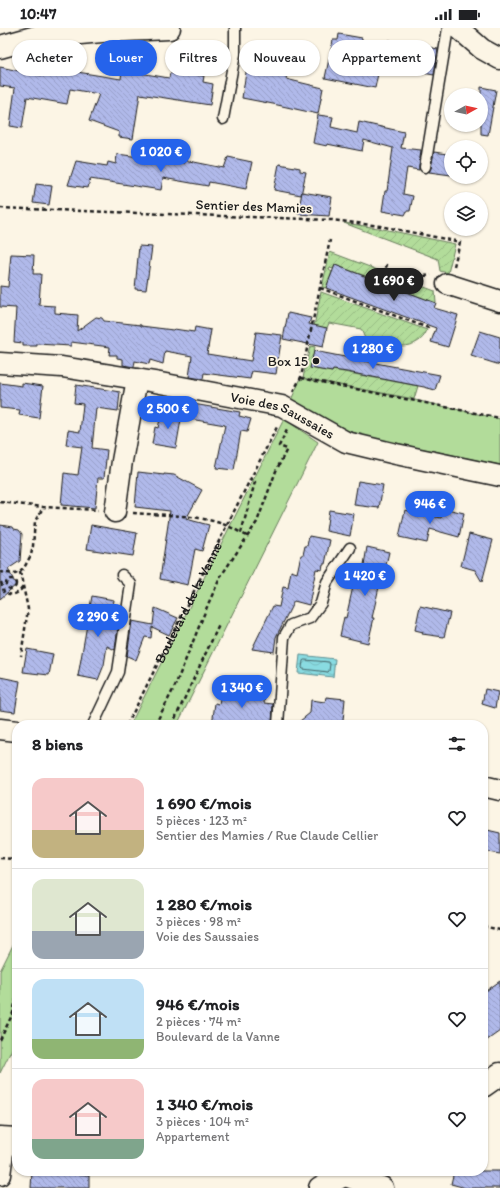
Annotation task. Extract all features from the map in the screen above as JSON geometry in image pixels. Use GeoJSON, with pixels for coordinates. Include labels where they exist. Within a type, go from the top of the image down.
{"type":"FeatureCollection","features":[{"type":"Feature","properties":{"kind":"street"},"geometry":{"type":"LineString","coordinates":[[0,47],[36,37],[102,31],[169,28]]}},
{"type":"Feature","properties":{"kind":"street"},"geometry":{"type":"LineString","coordinates":[[458,28],[482,49],[500,59]]}},
{"type":"Feature","properties":{"kind":"street"},"geometry":{"type":"LineString","coordinates":[[450,277],[500,301]]}},
{"type":"Feature","properties":{"kind":"street","name":"Voie des Saussaies"},"geometry":{"type":"LineString","coordinates":[[0,363],[62,367],[137,379],[282,406],[346,442],[500,476]]}},
{"type":"Feature","properties":{"kind":"street"},"geometry":{"type":"LineString","coordinates":[[115,512],[122,461],[137,379]]}},
{"type":"Feature","properties":{"kind":"street"},"geometry":{"type":"LineString","coordinates":[[0,729],[12,730]]}},
{"type":"Feature","properties":{"kind":"street"},"geometry":{"type":"LineString","coordinates":[[488,787],[500,790]]}},
{"type":"Feature","properties":{"kind":"street"},"geometry":{"type":"LineString","coordinates":[[488,1082],[500,1074]]}},
{"type":"Feature","properties":{"kind":"street"},"geometry":{"type":"LineString","coordinates":[[0,1175],[7,1138]]}},
{"type":"Feature","properties":{"kind":"street"},"geometry":{"type":"LineString","coordinates":[[320,1188],[343,1176],[382,1188]]}},
{"type":"Feature","properties":{"kind":"lane"},"geometry":{"type":"LineString","coordinates":[[223,119],[235,54],[235,28]]}},
{"type":"Feature","properties":{"kind":"lane"},"geometry":{"type":"LineString","coordinates":[[425,167],[448,28]]}},
{"type":"Feature","properties":{"kind":"lane"},"geometry":{"type":"LineString","coordinates":[[278,720],[284,637],[291,624],[310,618],[321,603],[327,582],[350,548]]}},
{"type":"Feature","properties":{"kind":"lane"},"geometry":{"type":"LineString","coordinates":[[95,720],[119,667],[131,584],[122,575]]}},
{"type":"Feature","properties":{"kind":"path","name":"Sentier des Mamies"},"geometry":{"type":"LineString","coordinates":[[0,208],[332,220],[380,226],[460,242]]}},
{"type":"Feature","properties":{"kind":"path"},"geometry":{"type":"LineString","coordinates":[[330,240],[301,377],[500,418]]}},
{"type":"Feature","properties":{"kind":"path"},"geometry":{"type":"LineString","coordinates":[[450,277],[460,242]]}},
{"type":"Feature","properties":{"kind":"path"},"geometry":{"type":"LineString","coordinates":[[450,277],[460,242]]}},
{"type":"Feature","properties":{"kind":"path"},"geometry":{"type":"LineString","coordinates":[[381,281],[388,262]]}},
{"type":"Feature","properties":{"kind":"path"},"geometry":{"type":"LineString","coordinates":[[320,288],[431,329]]}},
{"type":"Feature","properties":{"kind":"path"},"geometry":{"type":"LineString","coordinates":[[309,340],[313,341]]}},
{"type":"Feature","properties":{"kind":"path","name":"Boulevard de la Vanne"},"geometry":{"type":"LineString","coordinates":[[130,720],[286,409]]}},
{"type":"Feature","properties":{"kind":"path"},"geometry":{"type":"LineString","coordinates":[[158,720],[175,686],[200,621],[221,576],[259,516],[276,472],[287,449],[279,446],[283,438]]}},
{"type":"Feature","properties":{"kind":"path"},"geometry":{"type":"LineString","coordinates":[[241,533],[255,482],[250,480]]}},
{"type":"Feature","properties":{"kind":"path"},"geometry":{"type":"LineString","coordinates":[[0,572],[15,574],[24,568],[31,555],[35,521],[43,507]]}},
{"type":"Feature","properties":{"kind":"path"},"geometry":{"type":"LineString","coordinates":[[227,525],[247,536]]}},
{"type":"Feature","properties":{"kind":"path"},"geometry":{"type":"LineString","coordinates":[[20,572],[28,609],[20,656]]}},
{"type":"Feature","properties":{"kind":"path"},"geometry":{"type":"LineString","coordinates":[[10,579],[13,579],[16,586],[14,589],[10,589],[8,588],[7,583],[10,579]]}},
{"type":"Feature","properties":{"kind":"path"},"geometry":{"type":"LineString","coordinates":[[7,583],[0,582],[4,592],[10,595],[18,593],[23,587]]}},
{"type":"Feature","properties":{"kind":"path"},"geometry":{"type":"LineString","coordinates":[[174,720],[219,625]]}},
{"type":"Feature","properties":{"kind":"path"},"geometry":{"type":"LineString","coordinates":[[0,858],[12,859]]}},
{"type":"Feature","properties":{"kind":"path"},"geometry":{"type":"LineString","coordinates":[[488,927],[500,930]]}},
{"type":"Feature","properties":{"kind":"path"},"geometry":{"type":"LineString","coordinates":[[0,1040],[12,1015]]}},
{"type":"Feature","properties":{"kind":"green space"},"geometry":{"type":"Polygon","coordinates":[[[344,223],[378,228],[455,244],[448,273],[440,271],[438,259],[344,223]]]}},
{"type":"Feature","properties":{"kind":"green space"},"geometry":{"type":"Polygon","coordinates":[[[330,252],[383,272],[379,281],[335,265],[333,269],[330,268],[329,270],[332,272],[326,288],[322,287],[330,252]]]}},
{"type":"Feature","properties":{"kind":"green space"},"geometry":{"type":"Polygon","coordinates":[[[386,273],[435,291],[436,303],[383,283],[386,273]]]}},
{"type":"Feature","properties":{"kind":"green space"},"geometry":{"type":"Polygon","coordinates":[[[321,292],[427,330],[423,337],[417,342],[410,345],[401,346],[368,342],[366,341],[361,329],[329,323],[327,328],[319,327],[312,336],[321,292]]]}},
{"type":"Feature","properties":{"kind":"green space"},"geometry":{"type":"Polygon","coordinates":[[[310,346],[315,347],[311,368],[332,372],[333,370],[418,386],[414,399],[303,378],[310,346]]]}},
{"type":"Feature","properties":{"kind":"green space"},"geometry":{"type":"Polygon","coordinates":[[[301,378],[406,398],[500,419],[500,465],[371,438],[343,429],[291,400],[301,378]]]}},
{"type":"Feature","properties":{"kind":"green space"},"geometry":{"type":"Polygon","coordinates":[[[284,419],[318,442],[179,720],[133,720],[284,419]]]}},
{"type":"Feature","properties":{"kind":"green space"},"geometry":{"type":"Polygon","coordinates":[[[12,947],[12,1049],[0,1073],[0,971],[12,947]]]}},
{"type":"Feature","properties":{"kind":"water"},"geometry":{"type":"Polygon","coordinates":[[[300,655],[335,659],[333,677],[298,673],[300,655]]]}},
{"type":"Feature","properties":{"kind":"building"},"geometry":{"type":"Polygon","coordinates":[[[339,34],[362,38],[362,40],[338,40],[339,34]]]}},
{"type":"Feature","properties":{"kind":"building"},"geometry":{"type":"Polygon","coordinates":[[[435,48],[438,49],[435,68],[435,48]]]}},
{"type":"Feature","properties":{"kind":"building"},"geometry":{"type":"Polygon","coordinates":[[[328,64],[328,76],[378,76],[375,88],[325,78],[328,64]]]}},
{"type":"Feature","properties":{"kind":"building"},"geometry":{"type":"Polygon","coordinates":[[[0,67],[12,69],[12,76],[87,76],[87,74],[121,79],[121,76],[157,76],[169,78],[169,76],[204,76],[203,82],[213,84],[210,105],[140,94],[133,139],[119,137],[119,132],[89,121],[99,94],[70,89],[67,104],[27,97],[22,128],[10,126],[15,88],[0,86],[0,67]]]}},
{"type":"Feature","properties":{"kind":"building"},"geometry":{"type":"Polygon","coordinates":[[[245,76],[286,76],[286,79],[323,88],[318,114],[242,98],[245,76]]]}},
{"type":"Feature","properties":{"kind":"building"},"geometry":{"type":"Polygon","coordinates":[[[488,88],[496,90],[488,135],[481,134],[481,132],[488,132],[488,88]]]}},
{"type":"Feature","properties":{"kind":"building"},"geometry":{"type":"Polygon","coordinates":[[[318,115],[333,117],[331,127],[357,133],[359,122],[404,132],[401,148],[421,150],[419,170],[407,168],[403,194],[413,196],[410,211],[407,211],[405,215],[382,211],[385,191],[387,191],[393,148],[364,140],[362,151],[327,144],[327,146],[313,143],[318,115]]]}},
{"type":"Feature","properties":{"kind":"building"},"geometry":{"type":"Polygon","coordinates":[[[434,152],[444,154],[444,174],[429,172],[434,152]]]}},
{"type":"Feature","properties":{"kind":"building"},"geometry":{"type":"Polygon","coordinates":[[[117,154],[184,163],[184,160],[224,168],[228,157],[252,162],[246,189],[209,182],[208,186],[163,178],[161,190],[90,179],[88,188],[68,185],[76,161],[107,166],[108,162],[116,164],[117,154]]]}},
{"type":"Feature","properties":{"kind":"building"},"geometry":{"type":"Polygon","coordinates":[[[279,164],[300,168],[300,171],[306,172],[301,195],[274,190],[279,164]]]}},
{"type":"Feature","properties":{"kind":"building"},"geometry":{"type":"Polygon","coordinates":[[[36,184],[52,186],[49,205],[33,203],[36,184]]]}},
{"type":"Feature","properties":{"kind":"building"},"geometry":{"type":"Polygon","coordinates":[[[302,192],[332,197],[329,216],[298,214],[302,192]]]}},
{"type":"Feature","properties":{"kind":"building"},"geometry":{"type":"Polygon","coordinates":[[[139,246],[152,247],[146,290],[135,289],[139,246]]]}},
{"type":"Feature","properties":{"kind":"building"},"geometry":{"type":"Polygon","coordinates":[[[11,254],[34,255],[33,274],[41,274],[39,305],[55,306],[55,313],[78,315],[77,331],[96,317],[102,318],[104,321],[173,330],[194,332],[195,327],[211,330],[207,354],[251,361],[256,332],[282,335],[276,374],[252,371],[250,379],[204,373],[203,379],[189,377],[192,356],[165,351],[163,364],[150,360],[149,364],[135,361],[134,367],[123,365],[123,359],[117,358],[117,355],[109,355],[110,347],[71,342],[71,346],[37,344],[37,346],[23,346],[23,343],[14,342],[16,308],[0,307],[0,286],[8,287],[11,254]]]}},
{"type":"Feature","properties":{"kind":"building"},"geometry":{"type":"Polygon","coordinates":[[[335,265],[436,303],[434,308],[458,315],[448,347],[431,342],[436,328],[326,288],[335,265]]]}},
{"type":"Feature","properties":{"kind":"building"},"geometry":{"type":"Polygon","coordinates":[[[288,313],[311,318],[309,324],[327,328],[323,347],[283,339],[288,313]]]}},
{"type":"Feature","properties":{"kind":"building"},"geometry":{"type":"Polygon","coordinates":[[[480,331],[500,337],[500,365],[471,356],[480,331]]]}},
{"type":"Feature","properties":{"kind":"building"},"geometry":{"type":"Polygon","coordinates":[[[314,351],[440,375],[435,390],[347,372],[333,370],[332,372],[310,368],[314,351]]]}},
{"type":"Feature","properties":{"kind":"building"},"geometry":{"type":"Polygon","coordinates":[[[0,383],[22,386],[22,383],[43,386],[39,418],[19,415],[20,410],[0,408],[0,383]]]}},
{"type":"Feature","properties":{"kind":"building"},"geometry":{"type":"Polygon","coordinates":[[[76,385],[120,392],[118,411],[96,408],[92,448],[107,450],[104,478],[98,478],[95,508],[61,505],[64,473],[78,475],[82,447],[66,445],[68,430],[80,432],[83,404],[74,403],[76,385]]]}},
{"type":"Feature","properties":{"kind":"building"},"geometry":{"type":"Polygon","coordinates":[[[193,404],[240,412],[239,416],[251,419],[247,432],[241,431],[234,470],[216,468],[225,425],[190,419],[193,404]]]}},
{"type":"Feature","properties":{"kind":"building"},"geometry":{"type":"Polygon","coordinates":[[[162,410],[182,414],[176,448],[152,444],[155,427],[158,428],[162,410]]]}},
{"type":"Feature","properties":{"kind":"building"},"geometry":{"type":"Polygon","coordinates":[[[138,472],[174,475],[202,490],[186,519],[209,525],[202,551],[195,549],[188,585],[160,579],[170,511],[135,507],[138,472]]]}},
{"type":"Feature","properties":{"kind":"building"},"geometry":{"type":"Polygon","coordinates":[[[358,481],[383,485],[379,508],[354,505],[358,481]]]}},
{"type":"Feature","properties":{"kind":"building"},"geometry":{"type":"Polygon","coordinates":[[[443,508],[464,513],[459,537],[430,529],[427,543],[399,537],[405,510],[441,518],[443,508]]]}},
{"type":"Feature","properties":{"kind":"building"},"geometry":{"type":"Polygon","coordinates":[[[329,510],[354,514],[350,536],[326,531],[329,510]]]}},
{"type":"Feature","properties":{"kind":"building"},"geometry":{"type":"Polygon","coordinates":[[[0,525],[13,527],[14,529],[19,530],[22,534],[20,561],[8,569],[16,585],[0,599],[0,525]]]}},
{"type":"Feature","properties":{"kind":"building"},"geometry":{"type":"Polygon","coordinates":[[[91,525],[137,533],[133,556],[87,549],[91,525]]]}},
{"type":"Feature","properties":{"kind":"building"},"geometry":{"type":"Polygon","coordinates":[[[469,534],[493,540],[482,582],[475,570],[461,566],[469,534]]]}},
{"type":"Feature","properties":{"kind":"building"},"geometry":{"type":"Polygon","coordinates":[[[309,536],[330,540],[325,564],[323,564],[322,570],[316,569],[309,605],[294,601],[276,637],[274,652],[252,649],[273,606],[279,607],[283,587],[288,588],[291,571],[297,573],[301,555],[303,555],[305,546],[307,546],[309,536]]]}},
{"type":"Feature","properties":{"kind":"building"},"geometry":{"type":"Polygon","coordinates":[[[367,547],[389,552],[383,578],[381,578],[368,643],[340,636],[344,617],[346,618],[354,582],[361,583],[367,547]]]}},
{"type":"Feature","properties":{"kind":"building"},"geometry":{"type":"Polygon","coordinates":[[[92,596],[114,600],[111,618],[119,619],[115,650],[107,646],[104,665],[98,680],[78,676],[92,596]]]}},
{"type":"Feature","properties":{"kind":"building"},"geometry":{"type":"Polygon","coordinates":[[[420,606],[450,613],[444,637],[422,634],[423,632],[415,630],[420,606]]]}},
{"type":"Feature","properties":{"kind":"building"},"geometry":{"type":"Polygon","coordinates":[[[155,608],[178,618],[169,635],[152,627],[151,638],[145,637],[136,660],[127,656],[132,621],[153,625],[155,608]]]}},
{"type":"Feature","properties":{"kind":"building"},"geometry":{"type":"Polygon","coordinates":[[[27,649],[53,654],[49,675],[23,672],[27,649]]]}},
{"type":"Feature","properties":{"kind":"building"},"geometry":{"type":"Polygon","coordinates":[[[0,677],[20,681],[15,712],[0,710],[0,677]]]}},
{"type":"Feature","properties":{"kind":"building"},"geometry":{"type":"Polygon","coordinates":[[[222,688],[236,690],[236,693],[265,695],[264,703],[273,704],[272,720],[213,720],[215,703],[219,704],[222,688]]]}},
{"type":"Feature","properties":{"kind":"building"},"geometry":{"type":"Polygon","coordinates":[[[485,689],[498,692],[495,708],[482,704],[485,689]]]}},
{"type":"Feature","properties":{"kind":"building"},"geometry":{"type":"Polygon","coordinates":[[[326,697],[345,699],[343,720],[301,720],[310,713],[311,700],[325,702],[326,697]]]}},
{"type":"Feature","properties":{"kind":"building"},"geometry":{"type":"Polygon","coordinates":[[[488,830],[500,833],[500,854],[488,852],[488,830]]]}},
{"type":"Feature","properties":{"kind":"building"},"geometry":{"type":"Polygon","coordinates":[[[500,981],[500,1031],[488,1039],[488,989],[500,981]]]}},
{"type":"Feature","properties":{"kind":"building"},"geometry":{"type":"Polygon","coordinates":[[[488,1171],[500,1171],[500,1188],[466,1188],[451,1184],[453,1176],[488,1176],[488,1171]]]}},
{"type":"Feature","properties":{"kind":"building"},"geometry":{"type":"Polygon","coordinates":[[[32,1176],[89,1176],[89,1188],[31,1188],[32,1176]]]}},
{"type":"Feature","properties":{"kind":"place","name":"Box 15"},"geometry":{"type":"Point","coordinates":[316,361]}}]}
